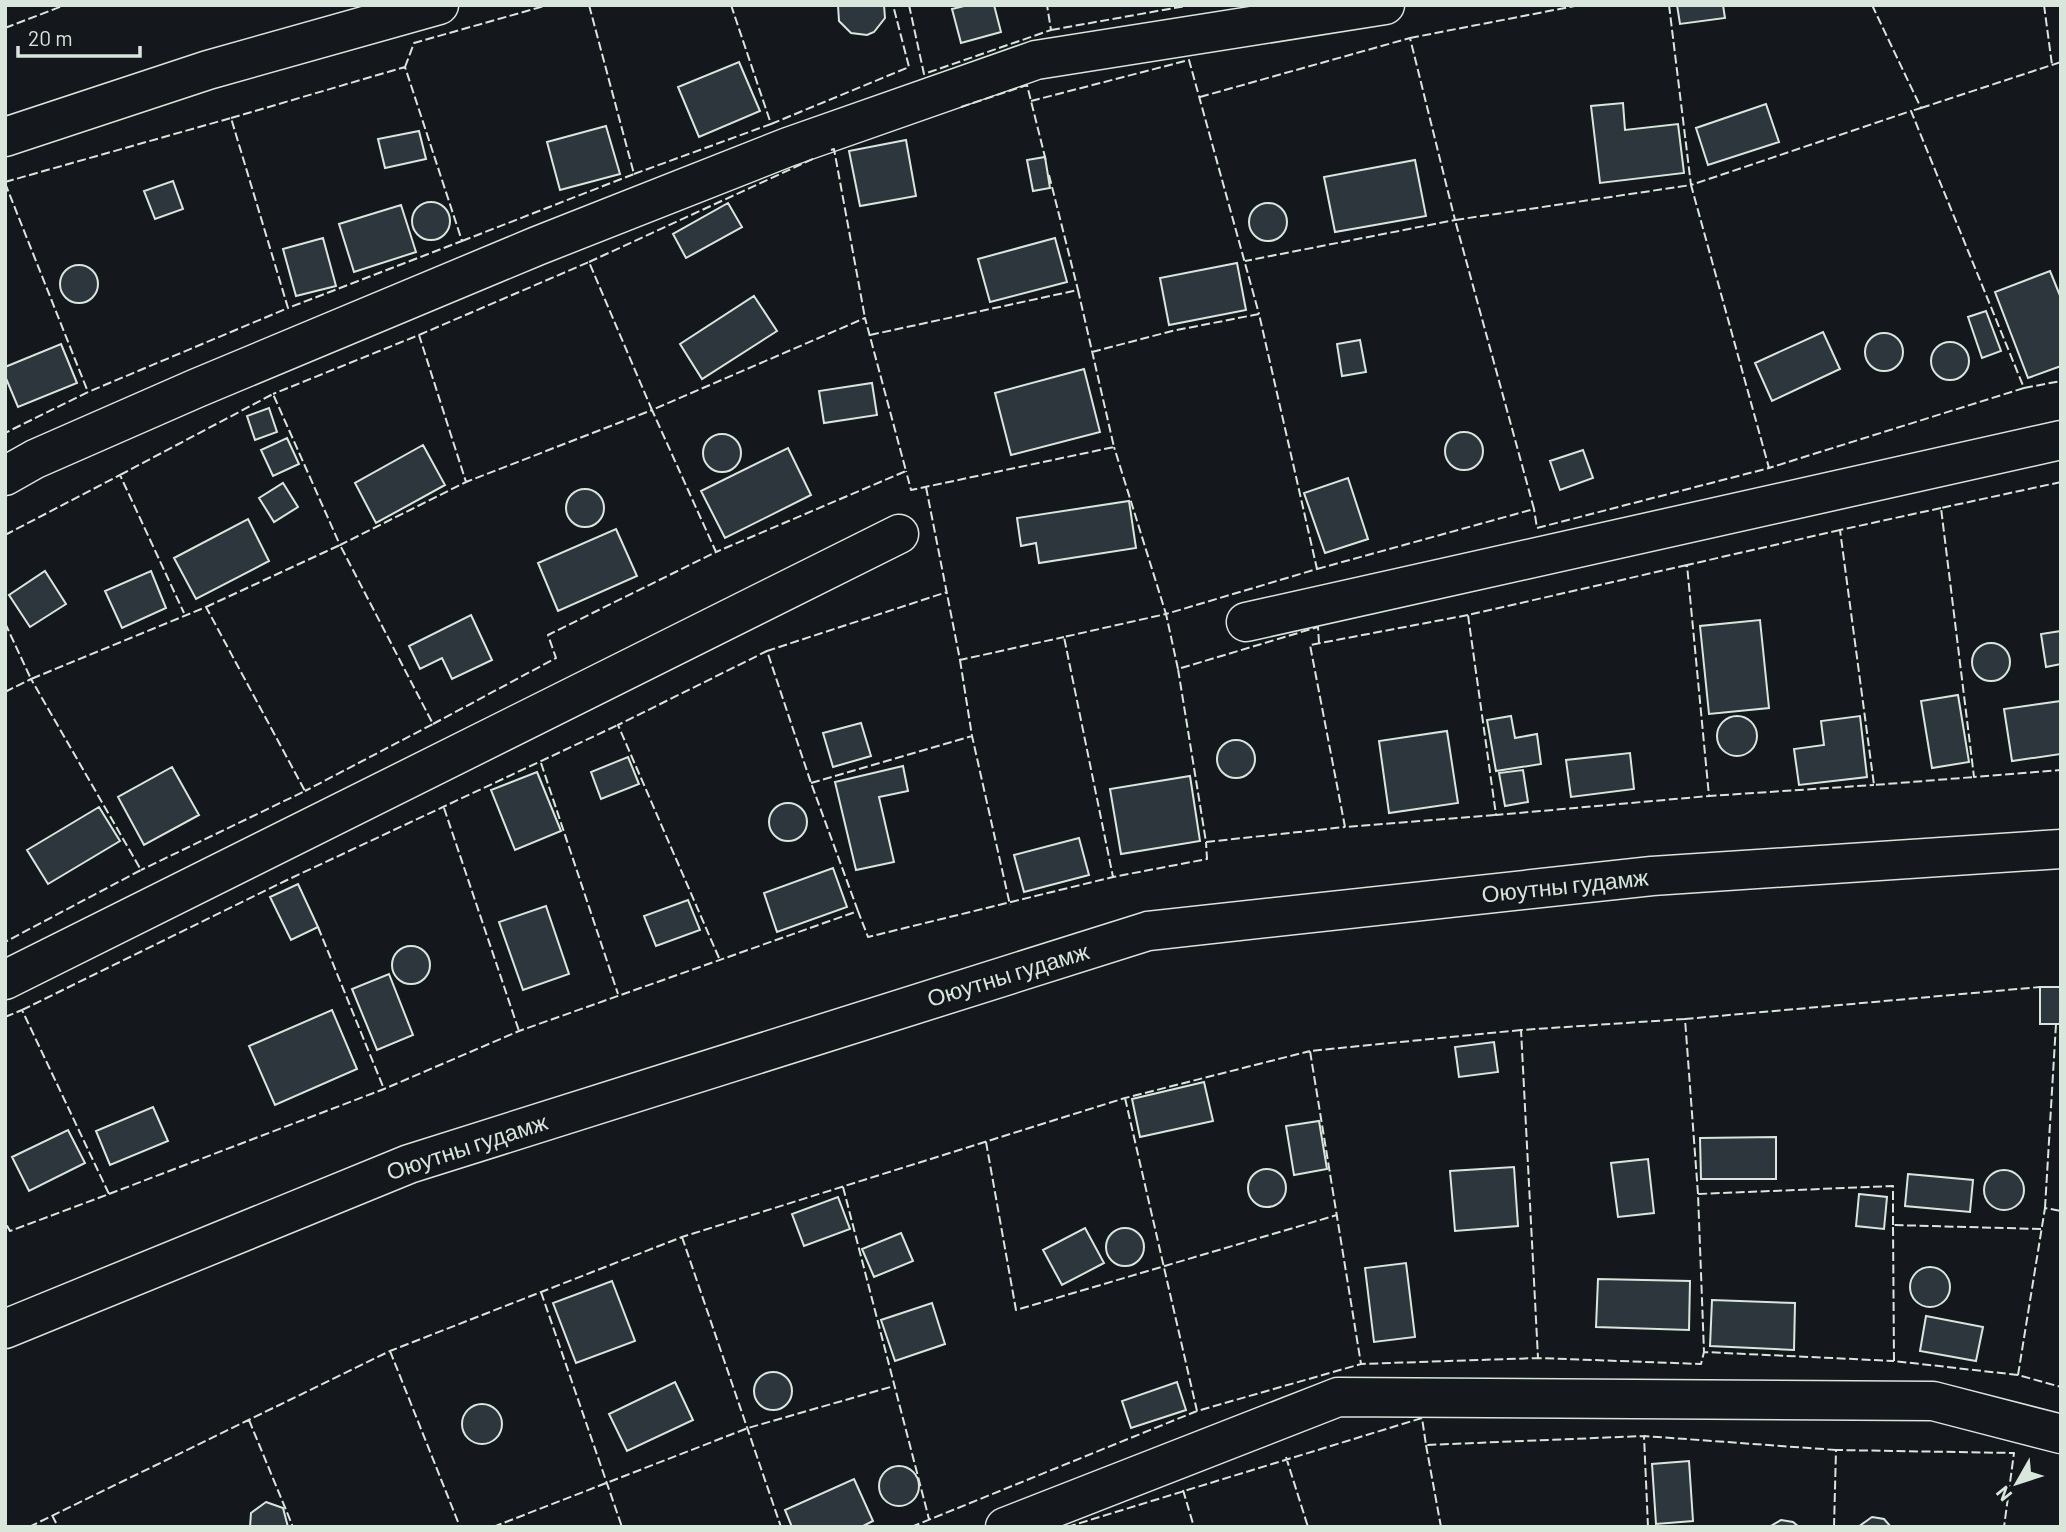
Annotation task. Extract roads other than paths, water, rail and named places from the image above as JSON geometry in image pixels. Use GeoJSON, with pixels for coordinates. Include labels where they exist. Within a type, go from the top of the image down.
{"type":"FeatureCollection","features":[{"type":"Feature","properties":{"kind":"street"},"geometry":{"type":"LineString","coordinates":[[5,137],[208,70],[439,5]]}},
{"type":"Feature","properties":{"kind":"street"},"geometry":{"type":"LineString","coordinates":[[5,476],[36,459],[187,393],[537,246],[788,147],[1036,61],[1385,5]]}},
{"type":"Feature","properties":{"kind":"street"},"geometry":{"type":"LineString","coordinates":[[1246,622],[2061,440]]}},
{"type":"Feature","properties":{"kind":"street"},"geometry":{"type":"LineString","coordinates":[[5,980],[899,534]]}},
{"type":"Feature","properties":{"kind":"street","name":"Оюутны гудамж"},"geometry":{"type":"LineString","coordinates":[[5,1329],[410,1164],[1148,931],[1652,876],[2061,849]]}},
{"type":"Feature","properties":{"kind":"street"},"geometry":{"type":"LineString","coordinates":[[1005,1527],[1338,1397],[1933,1401],[2061,1434]]}}]}
